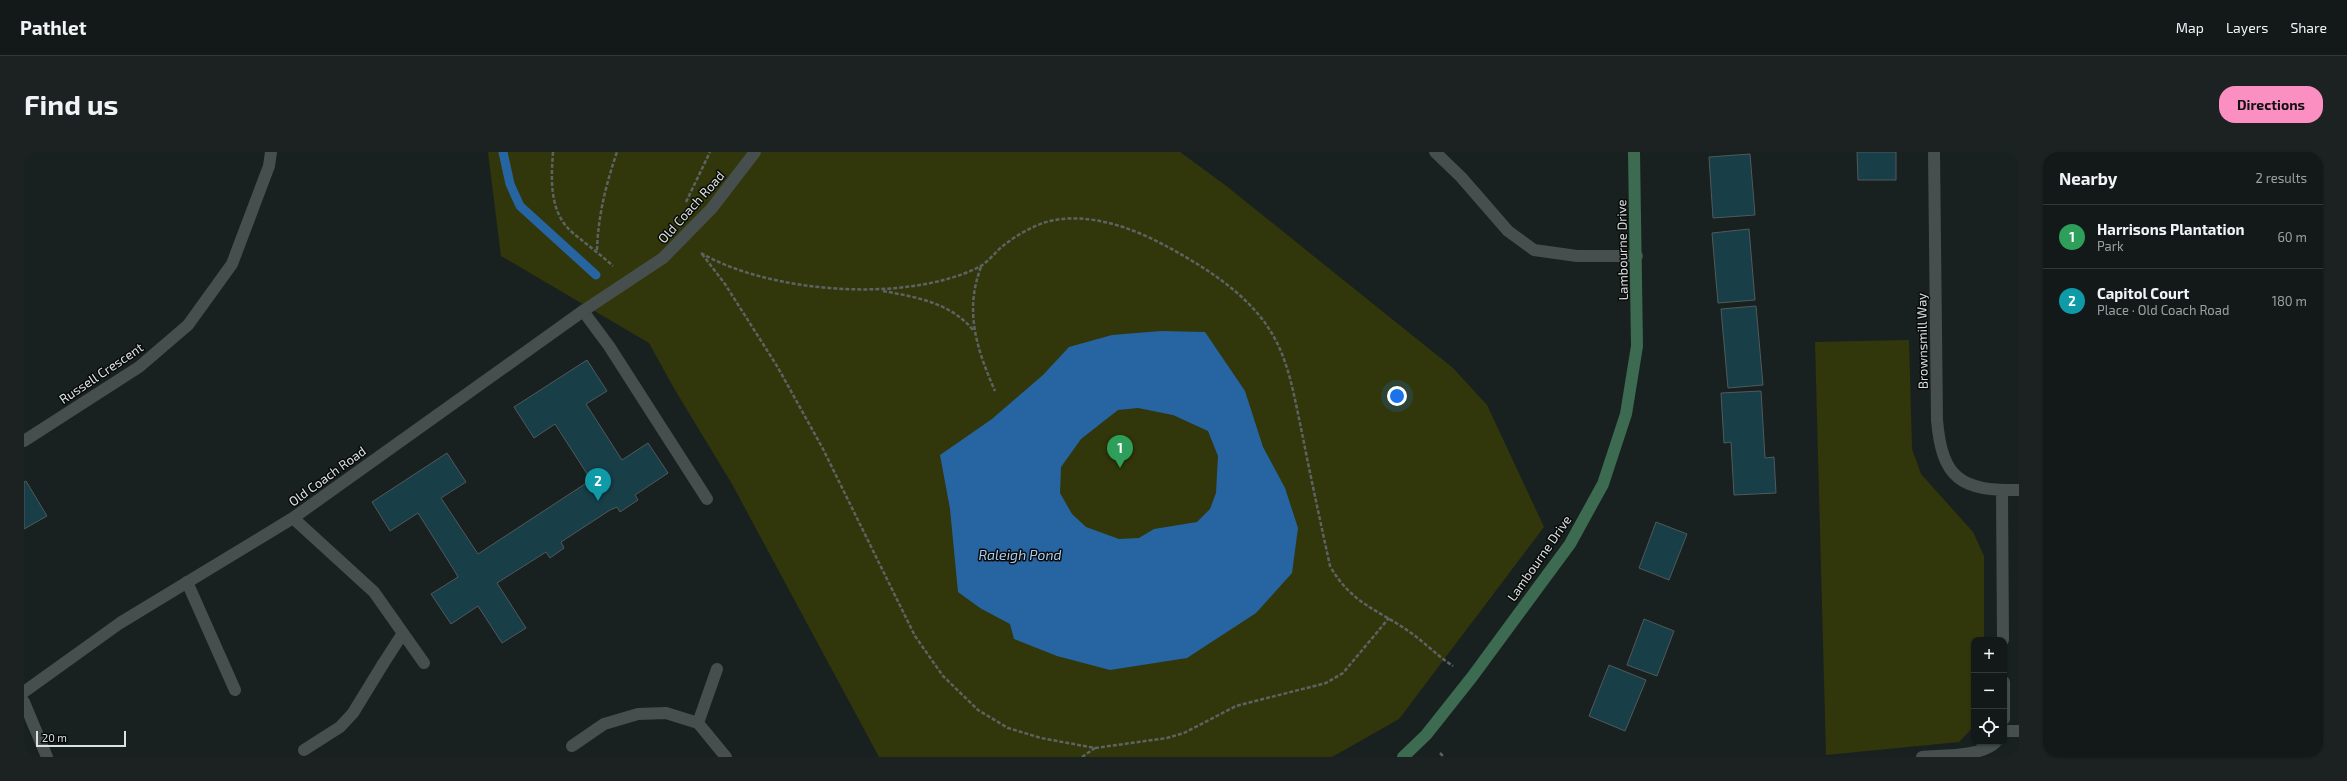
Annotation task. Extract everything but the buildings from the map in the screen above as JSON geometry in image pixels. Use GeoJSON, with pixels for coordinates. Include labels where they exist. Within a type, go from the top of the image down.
{"type":"FeatureCollection","features":[{"type":"Feature","properties":{"kind":"street","name":"Russell Crescent"},"geometry":{"type":"LineString","coordinates":[[24,441],[139,367],[188,325],[232,264],[269,166],[271,152]]}},
{"type":"Feature","properties":{"kind":"street","name":"Old Coach Road"},"geometry":{"type":"LineString","coordinates":[[24,692],[120,623],[293,518],[583,311],[663,258],[712,208],[755,152]]}},
{"type":"Feature","properties":{"kind":"street"},"geometry":{"type":"LineString","coordinates":[[1435,152],[1461,177],[1508,231],[1534,250],[1577,256],[1637,256]]}},
{"type":"Feature","properties":{"kind":"street","name":"Lambourne Drive"},"geometry":{"type":"LineString","coordinates":[[1403,757],[1426,735],[1472,677],[1570,544],[1603,484],[1626,414],[1637,346],[1637,256],[1634,152]]}},
{"type":"Feature","properties":{"kind":"street","name":"Brownsmill Way"},"geometry":{"type":"LineString","coordinates":[[1934,152],[1937,420],[1940,452],[1948,469],[1960,480],[1986,489],[2019,490]]}},
{"type":"Feature","properties":{"kind":"street"},"geometry":{"type":"LineString","coordinates":[[583,311],[609,346],[707,499]]}},
{"type":"Feature","properties":{"kind":"street"},"geometry":{"type":"LineString","coordinates":[[2002,490],[2003,637]]}},
{"type":"Feature","properties":{"kind":"street"},"geometry":{"type":"LineString","coordinates":[[293,518],[374,592],[424,663]]}},
{"type":"Feature","properties":{"kind":"street"},"geometry":{"type":"LineString","coordinates":[[187,582],[235,690]]}},
{"type":"Feature","properties":{"kind":"street"},"geometry":{"type":"LineString","coordinates":[[304,750],[340,728],[354,713],[403,633]]}},
{"type":"Feature","properties":{"kind":"street"},"geometry":{"type":"LineString","coordinates":[[698,723],[717,669]]}},
{"type":"Feature","properties":{"kind":"street"},"geometry":{"type":"LineString","coordinates":[[24,702],[47,757]]}},
{"type":"Feature","properties":{"kind":"street"},"geometry":{"type":"LineString","coordinates":[[572,746],[604,724],[638,714],[666,713],[698,723],[726,757]]}},
{"type":"Feature","properties":{"kind":"street"},"geometry":{"type":"LineString","coordinates":[[2007,731],[2019,732]]}},
{"type":"Feature","properties":{"kind":"street"},"geometry":{"type":"LineString","coordinates":[[1922,757],[1980,752],[1993,745]]}},
{"type":"Feature","properties":{"kind":"path"},"geometry":{"type":"LineString","coordinates":[[554,152],[551,179],[553,199],[560,217],[571,232],[597,251],[630,281]]}},
{"type":"Feature","properties":{"kind":"path"},"geometry":{"type":"LineString","coordinates":[[597,251],[600,213],[606,184],[617,152]]}},
{"type":"Feature","properties":{"kind":"path","name":"Old Coach Road"},"geometry":{"type":"LineString","coordinates":[[682,206],[693,188],[710,152]]}},
{"type":"Feature","properties":{"kind":"path"},"geometry":{"type":"LineString","coordinates":[[879,290],[931,284],[956,278],[981,267],[1003,246],[1026,230],[1050,221],[1074,219],[1109,223],[1147,236],[1189,259],[1236,291],[1271,332],[1288,369],[1330,566],[1340,583],[1353,596],[1369,608],[1389,618],[1445,661],[1472,677]]}},
{"type":"Feature","properties":{"kind":"path"},"geometry":{"type":"LineString","coordinates":[[687,235],[725,284],[777,366],[823,449],[914,636],[943,676],[978,710],[1008,728],[1041,738],[1095,748],[1167,738],[1184,733],[1236,706],[1326,683],[1343,674],[1389,618]]}},
{"type":"Feature","properties":{"kind":"path"},"geometry":{"type":"LineString","coordinates":[[701,253],[726,266],[768,277],[806,285],[879,290],[931,302],[956,314],[974,330]]}},
{"type":"Feature","properties":{"kind":"path"},"geometry":{"type":"LineString","coordinates":[[981,267],[975,281],[972,312],[974,330],[981,359],[995,391]]}},
{"type":"Feature","properties":{"kind":"path"},"geometry":{"type":"LineString","coordinates":[[1082,757],[1095,748]]}},
{"type":"Feature","properties":{"kind":"green space"},"geometry":{"type":"Polygon","coordinates":[[[488,152],[1180,152],[1225,185],[1453,368],[1487,405],[1544,527],[1399,719],[1332,757],[879,757],[732,484],[675,390],[649,343],[501,256],[488,152]]]}},
{"type":"Feature","properties":{"kind":"green space"},"geometry":{"type":"Polygon","coordinates":[[[1909,340],[1912,449],[1921,474],[1973,532],[1984,556],[1984,637],[1971,637],[1971,729],[1959,742],[1826,755],[1815,342],[1909,340]]]}},
{"type":"Feature","properties":{"kind":"water","name":"Raleigh Pond"},"geometry":{"type":"Polygon","coordinates":[[[1161,331],[1205,332],[1245,391],[1263,447],[1285,488],[1298,528],[1292,573],[1256,613],[1187,658],[1110,670],[1057,656],[1014,639],[1010,624],[980,608],[958,592],[950,509],[940,455],[992,419],[1043,375],[1069,347],[1112,335],[1161,331]],[[1138,408],[1118,410],[1081,439],[1061,467],[1060,493],[1072,514],[1086,527],[1119,539],[1139,538],[1154,529],[1197,522],[1210,509],[1216,493],[1218,456],[1208,431],[1173,415],[1138,408]]]}},
{"type":"Feature","properties":{"kind":"waterway"},"geometry":{"type":"LineString","coordinates":[[503,152],[510,184],[520,206],[596,275]]}},
{"type":"Feature","properties":{"kind":"place","name":"Harrisons Plantation"},"geometry":{"type":"Point","coordinates":[1120,468]}},
{"type":"Feature","properties":{"kind":"place","name":"Capitol Court"},"geometry":{"type":"Point","coordinates":[598,501]}}]}
